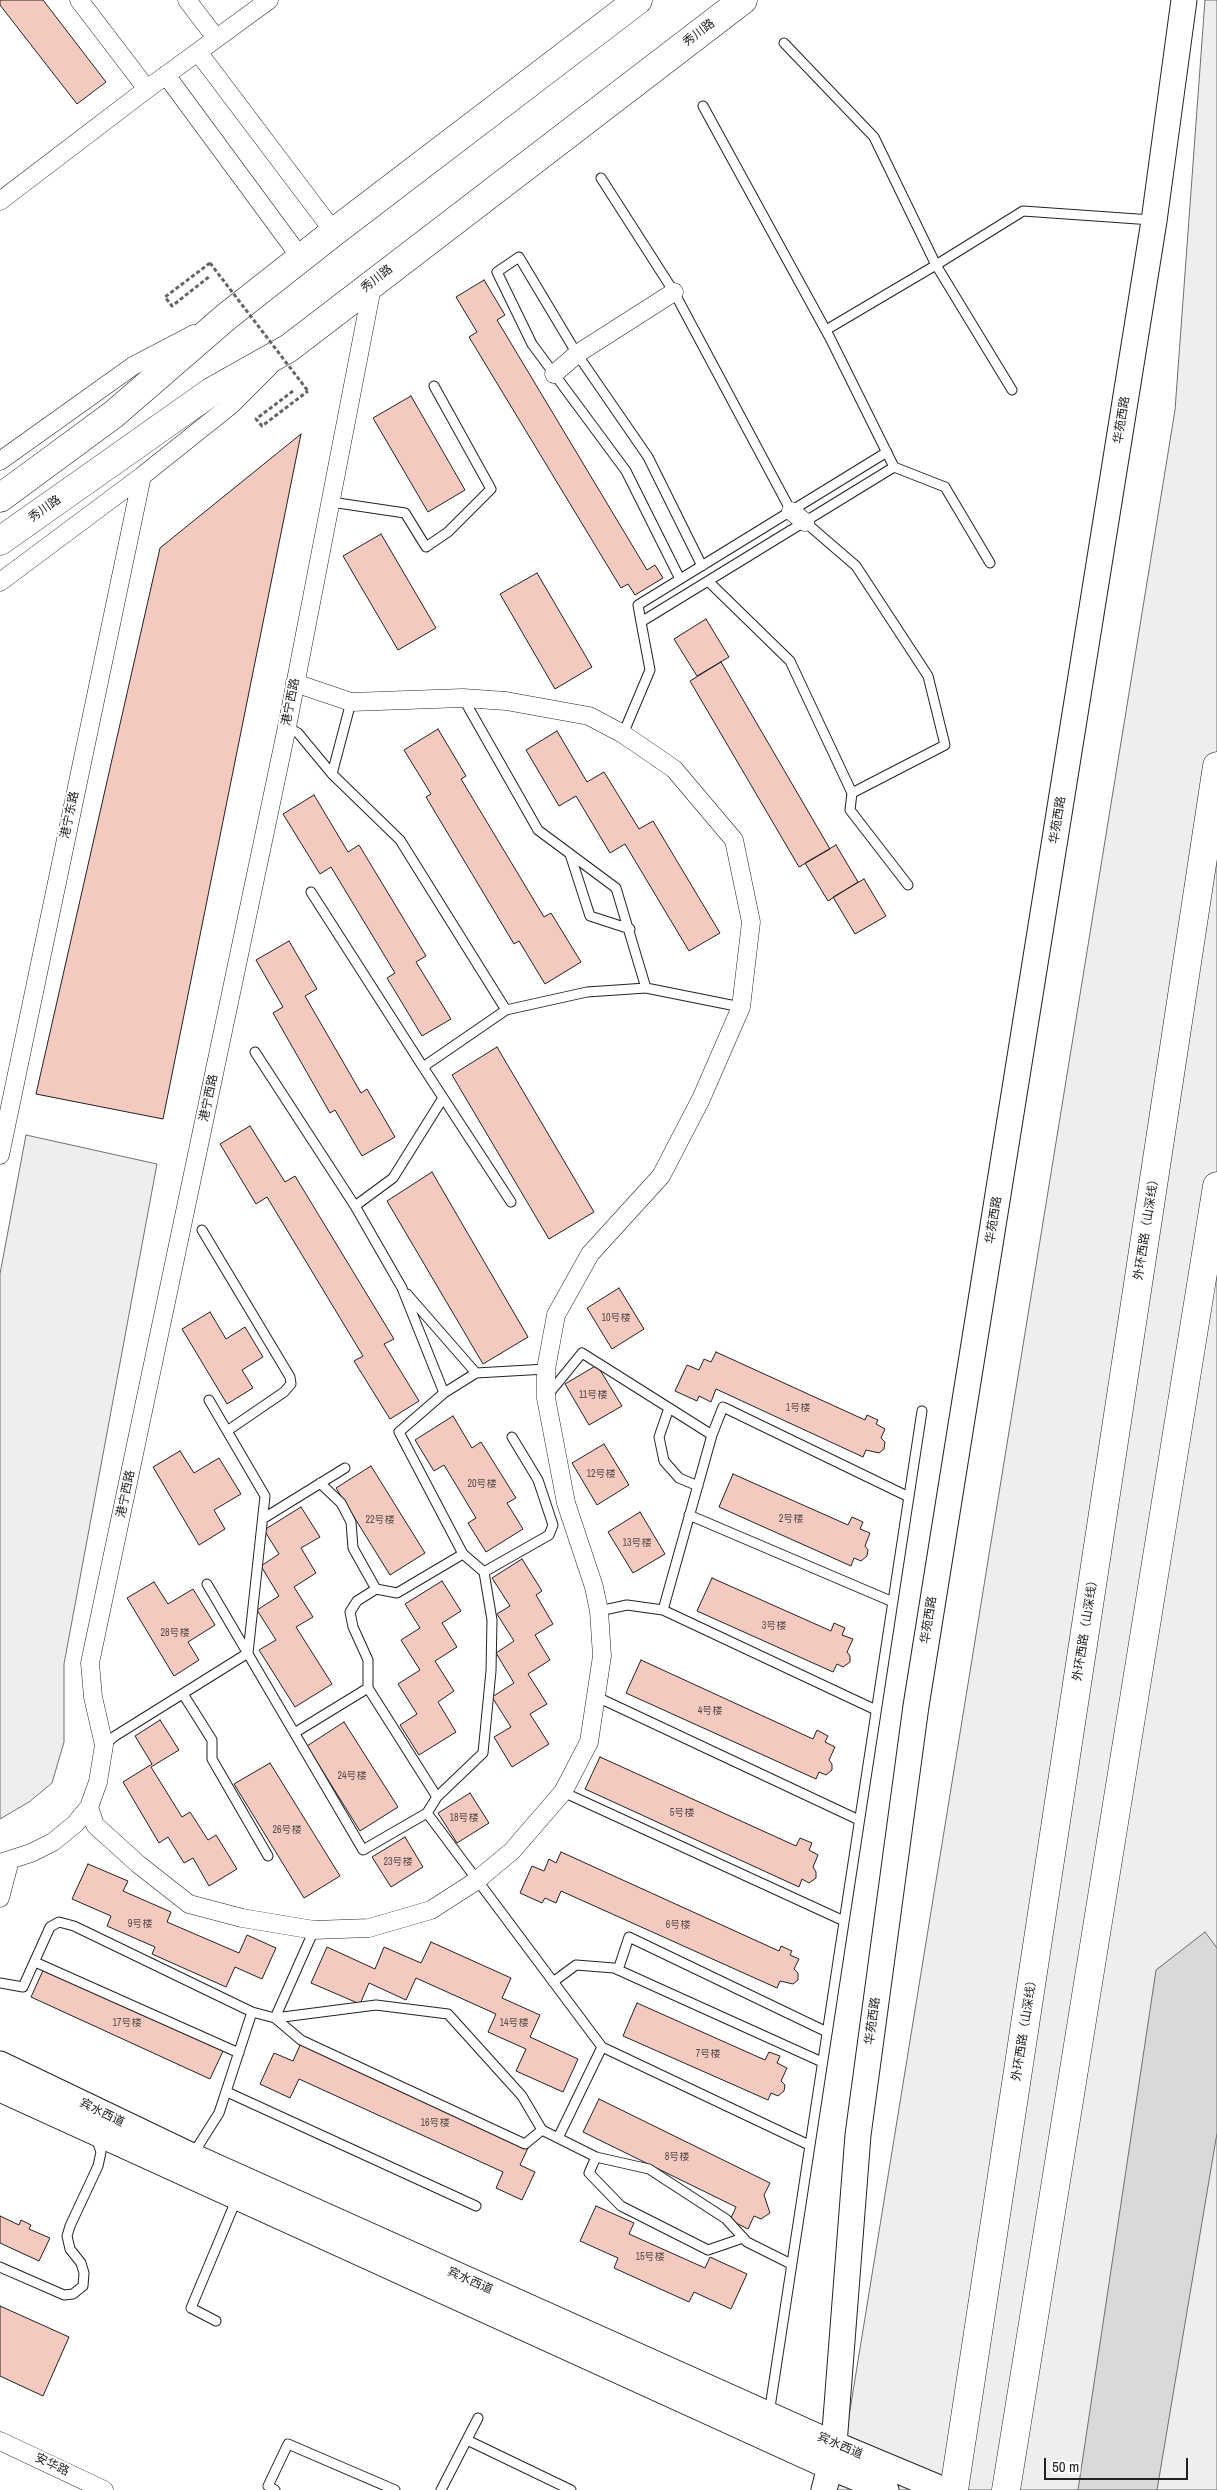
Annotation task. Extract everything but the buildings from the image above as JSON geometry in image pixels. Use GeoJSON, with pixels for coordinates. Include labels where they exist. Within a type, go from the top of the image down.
{"type":"FeatureCollection","features":[{"type":"Feature","properties":{"kind":"main road"},"geometry":{"type":"LineString","coordinates":[[0,498],[114,414],[226,318],[334,232],[638,0]]}},
{"type":"Feature","properties":{"kind":"main road","name":"秀川路"},"geometry":{"type":"LineString","coordinates":[[0,541],[211,392],[288,348],[743,0]]}},
{"type":"Feature","properties":{"kind":"main road","name":"外环西路（山深线）"},"geometry":{"type":"LineString","coordinates":[[954,2490],[1217,766]]}},
{"type":"Feature","properties":{"kind":"main road"},"geometry":{"type":"LineString","coordinates":[[1006,2490],[1217,1186]]}},
{"type":"Feature","properties":{"kind":"street"},"geometry":{"type":"LineString","coordinates":[[79,0],[147,89]]}},
{"type":"Feature","properties":{"kind":"street"},"geometry":{"type":"LineString","coordinates":[[187,0],[216,38]]}},
{"type":"Feature","properties":{"kind":"street"},"geometry":{"type":"LineString","coordinates":[[0,201],[147,89],[269,0]]}},
{"type":"Feature","properties":{"kind":"street","name":"华苑西路"},"geometry":{"type":"LineString","coordinates":[[830,2467],[858,2135],[916,1706],[1154,221],[1184,0]]}},
{"type":"Feature","properties":{"kind":"street"},"geometry":{"type":"LineString","coordinates":[[198,52],[334,232]]}},
{"type":"Feature","properties":{"kind":"street"},"geometry":{"type":"LineString","coordinates":[[166,75],[301,258]]}},
{"type":"Feature","properties":{"kind":"street","name":"港宁西路"},"geometry":{"type":"LineString","coordinates":[[5,1861],[54,1842],[75,1824],[89,1807],[98,1782],[104,1745],[92,1697],[90,1663],[287,727],[373,282]]}},
{"type":"Feature","properties":{"kind":"street"},"geometry":{"type":"LineString","coordinates":[[554,374],[577,354],[674,292]]}},
{"type":"Feature","properties":{"kind":"street"},"geometry":{"type":"LineString","coordinates":[[0,461],[133,366],[226,318]]}},
{"type":"Feature","properties":{"kind":"street"},"geometry":{"type":"LineString","coordinates":[[0,582],[142,476],[231,405],[288,348]]}},
{"type":"Feature","properties":{"kind":"street","name":"港宁东路"},"geometry":{"type":"LineString","coordinates":[[0,1155],[8,1070],[142,476]]}},
{"type":"Feature","properties":{"kind":"street"},"geometry":{"type":"LineString","coordinates":[[89,1807],[95,1825],[138,1864],[189,1904],[242,1918],[314,1930],[369,1928],[431,1910],[476,1881],[512,1851],[563,1792],[589,1742],[602,1656],[599,1611],[594,1587],[566,1503],[546,1398],[546,1369],[556,1315],[590,1254],[660,1176],[701,1099],[741,1007],[751,922],[734,840],[674,769],[623,734],[589,716],[506,701],[463,698],[351,702],[295,683]]}},
{"type":"Feature","properties":{"kind":"street"},"geometry":{"type":"LineString","coordinates":[[0,1898],[5,1861]]}},
{"type":"Feature","properties":{"kind":"street","name":"宾水西道"},"geometry":{"type":"LineString","coordinates":[[0,2064],[192,2156],[769,2415],[830,2467],[944,2490]]}},
{"type":"Feature","properties":{"kind":"street","name":"宾水西道"},"geometry":{"type":"LineString","coordinates":[[0,2089],[830,2467],[886,2490]]}},
{"type":"Feature","properties":{"kind":"street","name":"安华路"},"geometry":{"type":"LineString","coordinates":[[0,2441],[93,2488]]}},
{"type":"Feature","properties":{"kind":"lane"},"geometry":{"type":"LineString","coordinates":[[784,43],[874,137],[936,265],[1012,390]]}},
{"type":"Feature","properties":{"kind":"lane"},"geometry":{"type":"LineString","coordinates":[[703,106],[826,330],[894,467],[945,487],[990,563]]}},
{"type":"Feature","properties":{"kind":"lane"},"geometry":{"type":"LineString","coordinates":[[601,178],[674,292],[798,516],[856,566],[928,676],[945,745],[852,793]]}},
{"type":"Feature","properties":{"kind":"lane"},"geometry":{"type":"LineString","coordinates":[[826,330],[1023,211],[1154,221]]}},
{"type":"Feature","properties":{"kind":"lane"},"geometry":{"type":"LineString","coordinates":[[680,579],[626,471],[532,344],[497,272],[519,257],[577,354],[648,457],[702,566]]}},
{"type":"Feature","properties":{"kind":"lane"},"geometry":{"type":"LineString","coordinates":[[331,502],[405,513],[426,546],[448,532],[491,489],[434,386]]}},
{"type":"Feature","properties":{"kind":"lane"},"geometry":{"type":"LineString","coordinates":[[641,622],[708,581],[887,452]]}},
{"type":"Feature","properties":{"kind":"lane"},"geometry":{"type":"LineString","coordinates":[[623,734],[650,670],[638,605],[702,566],[894,467]]}},
{"type":"Feature","properties":{"kind":"lane"},"geometry":{"type":"LineString","coordinates":[[708,581],[790,662],[852,793],[850,810],[908,885]]}},
{"type":"Feature","properties":{"kind":"lane"},"geometry":{"type":"LineString","coordinates":[[463,698],[538,830],[616,888],[630,929],[646,988]]}},
{"type":"Feature","properties":{"kind":"lane"},"geometry":{"type":"LineString","coordinates":[[332,774],[351,702]]}},
{"type":"Feature","properties":{"kind":"lane"},"geometry":{"type":"LineString","coordinates":[[287,727],[298,732],[332,774],[400,840],[506,1010]]}},
{"type":"Feature","properties":{"kind":"lane"},"geometry":{"type":"LineString","coordinates":[[570,854],[590,916],[630,929]]}},
{"type":"Feature","properties":{"kind":"lane"},"geometry":{"type":"LineString","coordinates":[[311,892],[511,1202]]}},
{"type":"Feature","properties":{"kind":"lane"},"geometry":{"type":"LineString","coordinates":[[423,1067],[506,1010],[588,992],[646,988],[741,1007]]}},
{"type":"Feature","properties":{"kind":"lane"},"geometry":{"type":"LineString","coordinates":[[255,1052],[355,1206],[402,1288],[444,1393]]}},
{"type":"Feature","properties":{"kind":"lane"},"geometry":{"type":"LineString","coordinates":[[355,1206],[393,1178],[443,1098]]}},
{"type":"Feature","properties":{"kind":"lane"},"geometry":{"type":"LineString","coordinates":[[202,1230],[290,1377],[291,1384],[284,1392],[227,1431]]}},
{"type":"Feature","properties":{"kind":"lane"},"geometry":{"type":"LineString","coordinates":[[402,1288],[476,1373]]}},
{"type":"Feature","properties":{"kind":"lane"},"geometry":{"type":"LineString","coordinates":[[546,1398],[582,1352],[712,1435]]}},
{"type":"Feature","properties":{"kind":"lane"},"geometry":{"type":"LineString","coordinates":[[207,1584],[296,1732],[363,1850],[427,1813],[437,1797],[484,1753],[491,1670],[492,1620],[484,1572],[463,1554],[399,1432],[444,1393],[476,1373],[546,1369]]}},
{"type":"Feature","properties":{"kind":"lane"},"geometry":{"type":"LineString","coordinates":[[209,1400],[265,1496],[248,1653]]}},
{"type":"Feature","properties":{"kind":"lane"},"geometry":{"type":"LineString","coordinates":[[663,1610],[712,1435],[723,1407],[909,1497]]}},
{"type":"Feature","properties":{"kind":"lane"},"geometry":{"type":"LineString","coordinates":[[669,1408],[659,1437],[664,1461],[679,1478],[698,1486]]}},
{"type":"Feature","properties":{"kind":"lane"},"geometry":{"type":"LineString","coordinates":[[769,2415],[922,1411]]}},
{"type":"Feature","properties":{"kind":"lane"},"geometry":{"type":"LineString","coordinates":[[484,1572],[549,1535],[553,1526],[538,1480],[512,1437]]}},
{"type":"Feature","properties":{"kind":"lane"},"geometry":{"type":"LineString","coordinates":[[264,1518],[344,1468]]}},
{"type":"Feature","properties":{"kind":"lane"},"geometry":{"type":"LineString","coordinates":[[320,1483],[341,1503],[353,1534],[353,1548],[376,1589]]}},
{"type":"Feature","properties":{"kind":"lane"},"geometry":{"type":"LineString","coordinates":[[689,1515],[893,1602]]}},
{"type":"Feature","properties":{"kind":"lane"},"geometry":{"type":"LineString","coordinates":[[437,1797],[368,1688],[368,1660],[353,1627],[350,1612],[358,1600],[376,1589],[397,1594],[463,1554]]}},
{"type":"Feature","properties":{"kind":"lane"},"geometry":{"type":"LineString","coordinates":[[599,1611],[627,1605],[663,1610],[876,1710]]}},
{"type":"Feature","properties":{"kind":"lane"},"geometry":{"type":"LineString","coordinates":[[104,1745],[115,1736],[248,1653]]}},
{"type":"Feature","properties":{"kind":"lane"},"geometry":{"type":"LineString","coordinates":[[296,1732],[368,1688]]}},
{"type":"Feature","properties":{"kind":"lane"},"geometry":{"type":"LineString","coordinates":[[183,1694],[212,1740],[212,1760],[268,1856]]}},
{"type":"Feature","properties":{"kind":"lane"},"geometry":{"type":"LineString","coordinates":[[597,1697],[859,1820]]}},
{"type":"Feature","properties":{"kind":"lane"},"geometry":{"type":"LineString","coordinates":[[563,1792],[844,1921]]}},
{"type":"Feature","properties":{"kind":"lane"},"geometry":{"type":"LineString","coordinates":[[427,1813],[602,2047],[809,2145]]}},
{"type":"Feature","properties":{"kind":"lane"},"geometry":{"type":"LineString","coordinates":[[0,1983],[23,1987],[50,1927],[59,1922],[74,1926],[252,2012],[275,2018],[376,2005],[448,2014],[522,2096],[542,2130],[596,2157],[650,2170],[726,2220],[747,2242],[791,2264]]}},
{"type":"Feature","properties":{"kind":"lane"},"geometry":{"type":"LineString","coordinates":[[275,2018],[314,1930]]}},
{"type":"Feature","properties":{"kind":"lane"},"geometry":{"type":"LineString","coordinates":[[618,1970],[630,1937],[826,2032]]}},
{"type":"Feature","properties":{"kind":"lane"},"geometry":{"type":"LineString","coordinates":[[35,1962],[239,2053]]}},
{"type":"Feature","properties":{"kind":"lane"},"geometry":{"type":"LineString","coordinates":[[553,1982],[576,1965],[618,1970],[822,2062]]}},
{"type":"Feature","properties":{"kind":"lane"},"geometry":{"type":"LineString","coordinates":[[192,2156],[219,2112],[252,2012]]}},
{"type":"Feature","properties":{"kind":"lane"},"geometry":{"type":"LineString","coordinates":[[275,2018],[301,2040],[525,2144],[542,2130]]}},
{"type":"Feature","properties":{"kind":"lane"},"geometry":{"type":"LineString","coordinates":[[558,2138],[602,2047]]}},
{"type":"Feature","properties":{"kind":"lane"},"geometry":{"type":"LineString","coordinates":[[227,2092],[476,2206]]}},
{"type":"Feature","properties":{"kind":"lane"},"geometry":{"type":"LineString","coordinates":[[0,2267],[53,2292],[64,2295],[73,2294],[83,2286],[84,2273],[81,2263],[70,2249],[68,2236],[70,2226],[100,2158],[98,2142],[91,2131]]}},
{"type":"Feature","properties":{"kind":"lane"},"geometry":{"type":"LineString","coordinates":[[596,2157],[589,2173],[621,2206],[708,2250],[743,2238]]}},
{"type":"Feature","properties":{"kind":"lane"},"geometry":{"type":"LineString","coordinates":[[216,2321],[191,2308],[237,2198]]}},
{"type":"Feature","properties":{"kind":"lane"},"geometry":{"type":"LineString","coordinates":[[441,2490],[478,2418]]}},
{"type":"Feature","properties":{"kind":"lane"},"geometry":{"type":"LineString","coordinates":[[467,2440],[571,2490]]}},
{"type":"Feature","properties":{"kind":"lane"},"geometry":{"type":"LineString","coordinates":[[275,2490],[268,2486],[288,2444],[396,2490]]}},
{"type":"Feature","properties":{"kind":"path"},"geometry":{"type":"LineString","coordinates":[[210,276],[172,306],[165,297],[210,263],[308,391],[262,426],[256,419],[293,391]]}},
{"type":"Feature","properties":{"kind":"shaded area"},"geometry":{"type":"Polygon","coordinates":[[[1205,0],[1217,0],[1217,2490],[837,2490],[1175,410],[1205,0]]]}},
{"type":"Feature","properties":{"kind":"shaded area"},"geometry":{"type":"Polygon","coordinates":[[[26,1135],[157,1164],[64,1664],[64,1742],[52,1783],[29,1802],[0,1819],[0,1274],[26,1135]]]}},
{"type":"Feature","properties":{"kind":"shaded area"},"geometry":{"type":"Polygon","coordinates":[[[1205,1932],[1217,1948],[1217,2133],[1157,2490],[1078,2490],[1156,1970],[1205,1932]]]}}]}
